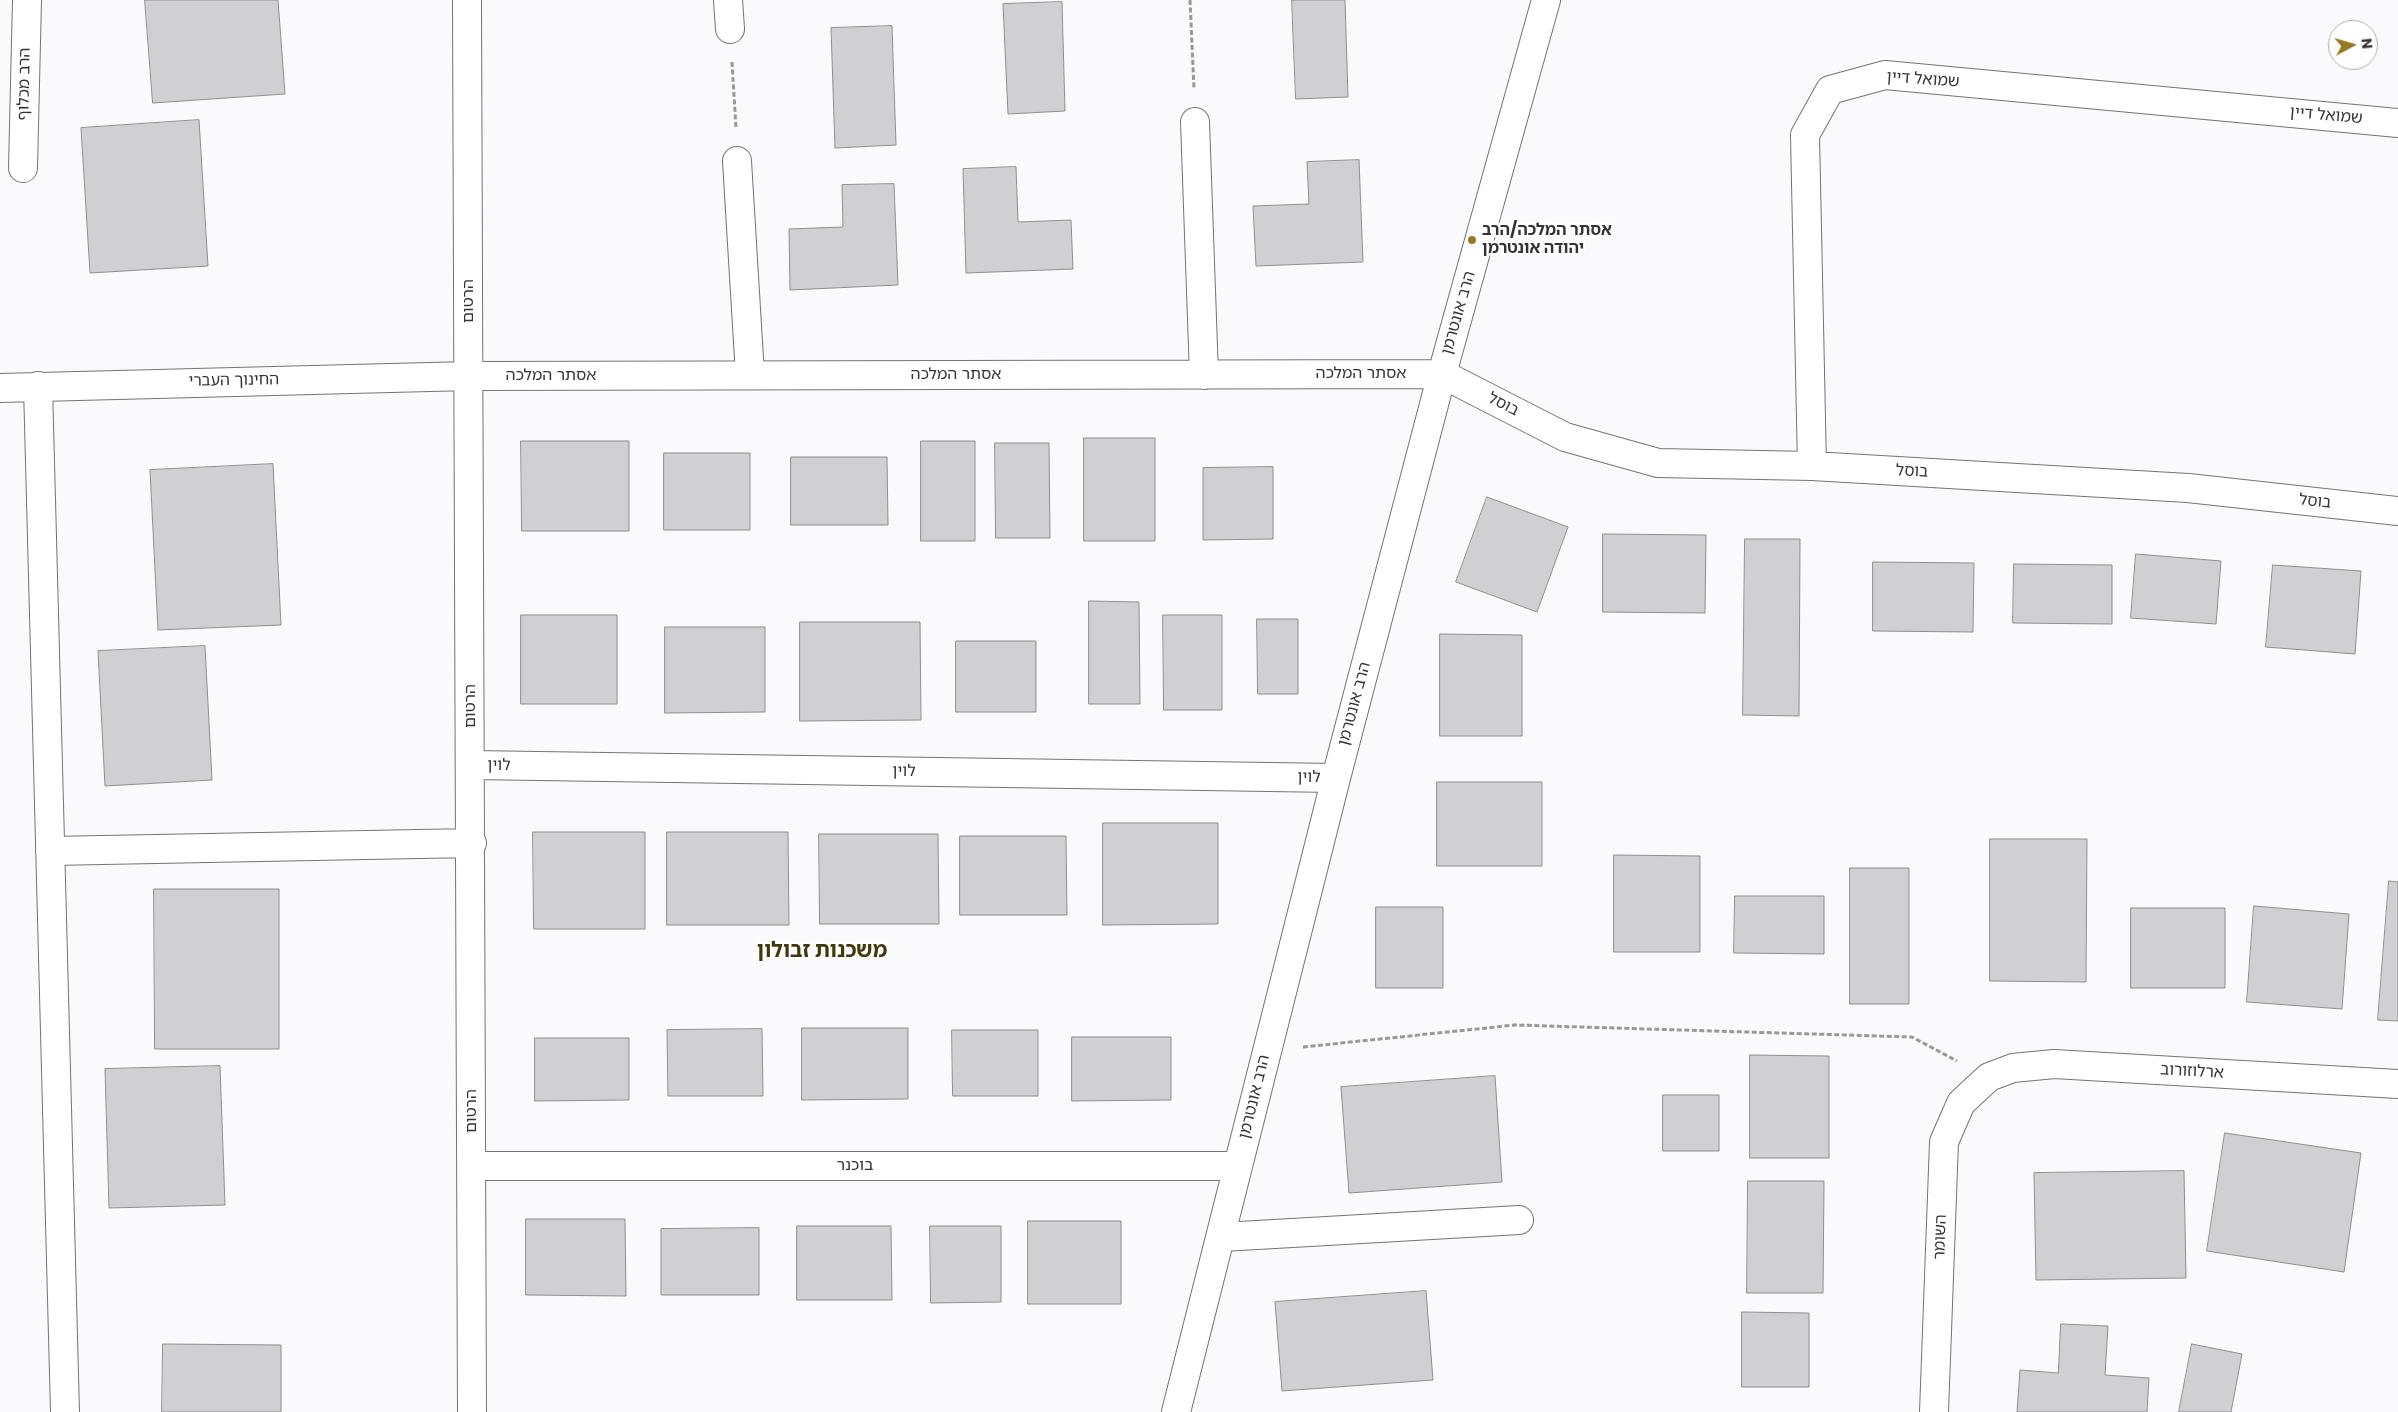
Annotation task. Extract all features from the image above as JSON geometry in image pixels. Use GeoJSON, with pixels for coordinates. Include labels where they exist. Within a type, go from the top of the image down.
{"type":"FeatureCollection","features":[{"type":"Feature","properties":{"kind":"street","name":"הרב מכלוף"},"geometry":{"type":"LineString","coordinates":[[23,168],[27,0]]}},
{"type":"Feature","properties":{"kind":"street","name":"הרטום"},"geometry":{"type":"LineString","coordinates":[[467,0],[472,765],[472,1412]]}},
{"type":"Feature","properties":{"kind":"street"},"geometry":{"type":"LineString","coordinates":[[728,0],[730,29]]}},
{"type":"Feature","properties":{"kind":"street","name":"הרב אונטרמן"},"geometry":{"type":"LineString","coordinates":[[1176,1412],[1222,1237],[1238,1166],[1336,778],[1442,374],[1546,0]]}},
{"type":"Feature","properties":{"kind":"street","name":"שמואל דיין"},"geometry":{"type":"LineString","coordinates":[[1812,466],[1805,135],[1830,90],[1885,75],[2398,123]]}},
{"type":"Feature","properties":{"kind":"street"},"geometry":{"type":"LineString","coordinates":[[1195,122],[1204,375]]}},
{"type":"Feature","properties":{"kind":"street"},"geometry":{"type":"LineString","coordinates":[[737,161],[750,375]]}},
{"type":"Feature","properties":{"kind":"street","name":"אסתר המלכה"},"geometry":{"type":"LineString","coordinates":[[469,376],[1442,374]]}},
{"type":"Feature","properties":{"kind":"street","name":"בוסל"},"geometry":{"type":"LineString","coordinates":[[1442,374],[1565,437],[1658,463],[1812,466],[2188,488],[2398,511]]}},
{"type":"Feature","properties":{"kind":"street","name":"החינוך העברי"},"geometry":{"type":"LineString","coordinates":[[0,388],[469,376]]}},
{"type":"Feature","properties":{"kind":"street"},"geometry":{"type":"LineString","coordinates":[[38,386],[64,1412]]}},
{"type":"Feature","properties":{"kind":"street","name":"לוין"},"geometry":{"type":"LineString","coordinates":[[472,765],[1336,778]]}},
{"type":"Feature","properties":{"kind":"street"},"geometry":{"type":"LineString","coordinates":[[50,851],[472,843]]}},
{"type":"Feature","properties":{"kind":"street","name":"ארלוזורוב"},"geometry":{"type":"LineString","coordinates":[[1989,1077],[2013,1068],[2054,1064],[2398,1084]]}},
{"type":"Feature","properties":{"kind":"street","name":"השומר"},"geometry":{"type":"LineString","coordinates":[[1934,1412],[1944,1142],[1960,1103],[1989,1077]]}},
{"type":"Feature","properties":{"kind":"street","name":"בוכנר"},"geometry":{"type":"LineString","coordinates":[[472,1166],[1238,1166]]}},
{"type":"Feature","properties":{"kind":"street"},"geometry":{"type":"LineString","coordinates":[[1222,1237],[1519,1220]]}},
{"type":"Feature","properties":{"kind":"path"},"geometry":{"type":"LineString","coordinates":[[1190,0],[1195,122]]}},
{"type":"Feature","properties":{"kind":"path"},"geometry":{"type":"LineString","coordinates":[[730,29],[737,161]]}},
{"type":"Feature","properties":{"kind":"path"},"geometry":{"type":"LineString","coordinates":[[1267,1050],[1515,1025],[1902,1036],[1912,1037],[1989,1077]]}},
{"type":"Feature","properties":{"kind":"building"},"geometry":{"type":"Polygon","coordinates":[[[145,0],[278,0],[285,94],[153,103],[145,0]]]}},
{"type":"Feature","properties":{"kind":"building"},"geometry":{"type":"Polygon","coordinates":[[[1292,0],[1345,0],[1348,97],[1296,99],[1292,0]]]}},
{"type":"Feature","properties":{"kind":"building"},"geometry":{"type":"Polygon","coordinates":[[[1062,2],[1065,111],[1008,114],[1003,4],[1062,2]]]}},
{"type":"Feature","properties":{"kind":"building"},"geometry":{"type":"Polygon","coordinates":[[[892,26],[896,145],[835,148],[831,28],[892,26]]]}},
{"type":"Feature","properties":{"kind":"building"},"geometry":{"type":"Polygon","coordinates":[[[199,120],[208,266],[90,273],[81,128],[199,120]]]}},
{"type":"Feature","properties":{"kind":"building"},"geometry":{"type":"Polygon","coordinates":[[[1359,160],[1363,262],[1256,266],[1253,206],[1309,204],[1307,162],[1359,160]]]}},
{"type":"Feature","properties":{"kind":"building"},"geometry":{"type":"Polygon","coordinates":[[[1016,167],[1018,222],[1071,220],[1073,269],[966,273],[963,169],[1016,167]]]}},
{"type":"Feature","properties":{"kind":"building"},"geometry":{"type":"Polygon","coordinates":[[[894,184],[898,285],[790,290],[789,229],[843,227],[842,185],[894,184]]]}},
{"type":"Feature","properties":{"kind":"building"},"geometry":{"type":"Polygon","coordinates":[[[1084,438],[1155,438],[1155,541],[1084,541],[1084,438]]]}},
{"type":"Feature","properties":{"kind":"building"},"geometry":{"type":"Polygon","coordinates":[[[521,441],[629,441],[629,531],[522,531],[521,441]]]}},
{"type":"Feature","properties":{"kind":"building"},"geometry":{"type":"Polygon","coordinates":[[[921,441],[975,441],[975,541],[921,541],[921,441]]]}},
{"type":"Feature","properties":{"kind":"building"},"geometry":{"type":"Polygon","coordinates":[[[995,443],[1049,443],[1050,538],[996,538],[995,443]]]}},
{"type":"Feature","properties":{"kind":"building"},"geometry":{"type":"Polygon","coordinates":[[[664,453],[750,453],[750,530],[664,530],[664,453]]]}},
{"type":"Feature","properties":{"kind":"building"},"geometry":{"type":"Polygon","coordinates":[[[791,457],[887,457],[888,525],[791,525],[791,457]]]}},
{"type":"Feature","properties":{"kind":"building"},"geometry":{"type":"Polygon","coordinates":[[[273,464],[281,625],[158,630],[150,470],[273,464]]]}},
{"type":"Feature","properties":{"kind":"building"},"geometry":{"type":"Polygon","coordinates":[[[1273,467],[1273,539],[1203,540],[1203,468],[1273,467]]]}},
{"type":"Feature","properties":{"kind":"building"},"geometry":{"type":"Polygon","coordinates":[[[1487,497],[1568,527],[1537,612],[1456,582],[1487,497]]]}},
{"type":"Feature","properties":{"kind":"building"},"geometry":{"type":"Polygon","coordinates":[[[1603,534],[1706,535],[1705,613],[1603,612],[1603,534]]]}},
{"type":"Feature","properties":{"kind":"building"},"geometry":{"type":"Polygon","coordinates":[[[1745,539],[1800,539],[1799,716],[1743,715],[1745,539]]]}},
{"type":"Feature","properties":{"kind":"building"},"geometry":{"type":"Polygon","coordinates":[[[2136,554],[2221,561],[2216,624],[2131,618],[2136,554]]]}},
{"type":"Feature","properties":{"kind":"building"},"geometry":{"type":"Polygon","coordinates":[[[1873,562],[1974,563],[1973,632],[1873,631],[1873,562]]]}},
{"type":"Feature","properties":{"kind":"building"},"geometry":{"type":"Polygon","coordinates":[[[2014,564],[2112,565],[2112,624],[2013,623],[2014,564]]]}},
{"type":"Feature","properties":{"kind":"building"},"geometry":{"type":"Polygon","coordinates":[[[2273,565],[2361,571],[2355,654],[2266,647],[2273,565]]]}},
{"type":"Feature","properties":{"kind":"building"},"geometry":{"type":"Polygon","coordinates":[[[1089,601],[1139,602],[1140,704],[1089,704],[1089,601]]]}},
{"type":"Feature","properties":{"kind":"building"},"geometry":{"type":"Polygon","coordinates":[[[521,615],[617,615],[617,704],[521,704],[521,615]]]}},
{"type":"Feature","properties":{"kind":"building"},"geometry":{"type":"Polygon","coordinates":[[[1163,615],[1222,615],[1222,710],[1164,710],[1163,615]]]}},
{"type":"Feature","properties":{"kind":"building"},"geometry":{"type":"Polygon","coordinates":[[[1257,619],[1298,619],[1298,694],[1258,694],[1257,619]]]}},
{"type":"Feature","properties":{"kind":"building"},"geometry":{"type":"Polygon","coordinates":[[[800,622],[920,622],[921,720],[800,721],[800,622]]]}},
{"type":"Feature","properties":{"kind":"building"},"geometry":{"type":"Polygon","coordinates":[[[665,627],[765,627],[765,712],[665,713],[665,627]]]}},
{"type":"Feature","properties":{"kind":"building"},"geometry":{"type":"Polygon","coordinates":[[[1440,634],[1522,635],[1522,736],[1440,736],[1440,634]]]}},
{"type":"Feature","properties":{"kind":"building"},"geometry":{"type":"Polygon","coordinates":[[[956,641],[1036,641],[1036,712],[956,712],[956,641]]]}},
{"type":"Feature","properties":{"kind":"building"},"geometry":{"type":"Polygon","coordinates":[[[205,646],[212,780],[105,786],[98,651],[205,646]]]}},
{"type":"Feature","properties":{"kind":"building"},"geometry":{"type":"Polygon","coordinates":[[[1437,782],[1542,782],[1542,866],[1437,866],[1437,782]]]}},
{"type":"Feature","properties":{"kind":"building"},"geometry":{"type":"Polygon","coordinates":[[[1103,823],[1218,823],[1218,924],[1103,925],[1103,823]]]}},
{"type":"Feature","properties":{"kind":"building"},"geometry":{"type":"Polygon","coordinates":[[[533,832],[645,832],[645,929],[534,929],[533,832]]]}},
{"type":"Feature","properties":{"kind":"building"},"geometry":{"type":"Polygon","coordinates":[[[667,832],[788,832],[789,925],[667,925],[667,832]]]}},
{"type":"Feature","properties":{"kind":"building"},"geometry":{"type":"Polygon","coordinates":[[[819,834],[938,834],[939,924],[820,924],[819,834]]]}},
{"type":"Feature","properties":{"kind":"building"},"geometry":{"type":"Polygon","coordinates":[[[960,836],[1066,836],[1067,915],[960,915],[960,836]]]}},
{"type":"Feature","properties":{"kind":"building"},"geometry":{"type":"Polygon","coordinates":[[[1990,839],[2087,839],[2086,982],[1990,981],[1990,839]]]}},
{"type":"Feature","properties":{"kind":"building"},"geometry":{"type":"Polygon","coordinates":[[[1614,855],[1700,856],[1700,952],[1614,952],[1614,855]]]}},
{"type":"Feature","properties":{"kind":"building"},"geometry":{"type":"Polygon","coordinates":[[[1850,868],[1909,868],[1909,1004],[1850,1004],[1850,868]]]}},
{"type":"Feature","properties":{"kind":"building"},"geometry":{"type":"Polygon","coordinates":[[[2389,881],[2398,882],[2398,1021],[2378,1020],[2389,881]]]}},
{"type":"Feature","properties":{"kind":"building"},"geometry":{"type":"Polygon","coordinates":[[[154,889],[279,889],[279,1049],[155,1049],[154,889]]]}},
{"type":"Feature","properties":{"kind":"building"},"geometry":{"type":"Polygon","coordinates":[[[1735,896],[1824,896],[1824,954],[1734,953],[1735,896]]]}},
{"type":"Feature","properties":{"kind":"building"},"geometry":{"type":"Polygon","coordinates":[[[2254,906],[2349,914],[2342,1009],[2247,1002],[2254,906]]]}},
{"type":"Feature","properties":{"kind":"building"},"geometry":{"type":"Polygon","coordinates":[[[1376,907],[1443,907],[1443,988],[1376,988],[1376,907]]]}},
{"type":"Feature","properties":{"kind":"building"},"geometry":{"type":"Polygon","coordinates":[[[2131,908],[2225,908],[2225,988],[2131,988],[2131,908]]]}},
{"type":"Feature","properties":{"kind":"building"},"geometry":{"type":"Polygon","coordinates":[[[802,1028],[908,1028],[908,1099],[802,1100],[802,1028]]]}},
{"type":"Feature","properties":{"kind":"building"},"geometry":{"type":"Polygon","coordinates":[[[762,1029],[763,1096],[668,1096],[667,1030],[762,1029]]]}},
{"type":"Feature","properties":{"kind":"building"},"geometry":{"type":"Polygon","coordinates":[[[952,1030],[1038,1030],[1038,1096],[953,1096],[952,1030]]]}},
{"type":"Feature","properties":{"kind":"building"},"geometry":{"type":"Polygon","coordinates":[[[1072,1037],[1171,1037],[1171,1100],[1072,1101],[1072,1037]]]}},
{"type":"Feature","properties":{"kind":"building"},"geometry":{"type":"Polygon","coordinates":[[[535,1038],[629,1038],[629,1100],[535,1101],[535,1038]]]}},
{"type":"Feature","properties":{"kind":"building"},"geometry":{"type":"Polygon","coordinates":[[[1750,1055],[1829,1056],[1829,1158],[1750,1158],[1750,1055]]]}},
{"type":"Feature","properties":{"kind":"building"},"geometry":{"type":"Polygon","coordinates":[[[220,1066],[225,1205],[109,1208],[105,1069],[220,1066]]]}},
{"type":"Feature","properties":{"kind":"building"},"geometry":{"type":"Polygon","coordinates":[[[1495,1076],[1502,1182],[1349,1193],[1341,1087],[1495,1076]]]}},
{"type":"Feature","properties":{"kind":"building"},"geometry":{"type":"Polygon","coordinates":[[[1663,1095],[1719,1095],[1719,1151],[1663,1151],[1663,1095]]]}},
{"type":"Feature","properties":{"kind":"building"},"geometry":{"type":"Polygon","coordinates":[[[2225,1133],[2361,1153],[2344,1272],[2207,1251],[2225,1133]]]}},
{"type":"Feature","properties":{"kind":"building"},"geometry":{"type":"Polygon","coordinates":[[[2184,1171],[2186,1278],[2036,1280],[2034,1173],[2184,1171]]]}},
{"type":"Feature","properties":{"kind":"building"},"geometry":{"type":"Polygon","coordinates":[[[1748,1181],[1824,1181],[1823,1293],[1747,1293],[1748,1181]]]}},
{"type":"Feature","properties":{"kind":"building"},"geometry":{"type":"Polygon","coordinates":[[[526,1219],[625,1219],[626,1296],[526,1295],[526,1219]]]}},
{"type":"Feature","properties":{"kind":"building"},"geometry":{"type":"Polygon","coordinates":[[[1028,1221],[1121,1221],[1121,1304],[1028,1304],[1028,1221]]]}},
{"type":"Feature","properties":{"kind":"building"},"geometry":{"type":"Polygon","coordinates":[[[797,1226],[891,1226],[892,1300],[797,1300],[797,1226]]]}},
{"type":"Feature","properties":{"kind":"building"},"geometry":{"type":"Polygon","coordinates":[[[930,1226],[1001,1226],[1001,1302],[931,1303],[930,1226]]]}},
{"type":"Feature","properties":{"kind":"building"},"geometry":{"type":"Polygon","coordinates":[[[759,1228],[759,1295],[661,1295],[661,1229],[759,1228]]]}},
{"type":"Feature","properties":{"kind":"building"},"geometry":{"type":"Polygon","coordinates":[[[1426,1291],[1433,1380],[1282,1391],[1275,1302],[1426,1291]]]}},
{"type":"Feature","properties":{"kind":"building"},"geometry":{"type":"Polygon","coordinates":[[[1742,1312],[1809,1313],[1809,1387],[1742,1387],[1742,1312]]]}},
{"type":"Feature","properties":{"kind":"building"},"geometry":{"type":"Polygon","coordinates":[[[2061,1324],[2108,1326],[2105,1375],[2149,1378],[2147,1412],[2017,1412],[2020,1370],[2058,1373],[2061,1324]]]}},
{"type":"Feature","properties":{"kind":"building"},"geometry":{"type":"Polygon","coordinates":[[[163,1344],[281,1345],[281,1412],[162,1412],[163,1344]]]}},
{"type":"Feature","properties":{"kind":"building"},"geometry":{"type":"Polygon","coordinates":[[[2192,1344],[2242,1354],[2231,1412],[2179,1412],[2192,1344]]]}},
{"type":"Feature","properties":{"kind":"place","name":"אסתר המלכה/הרב יהודה אונטרמן"},"geometry":{"type":"Point","coordinates":[1472,240]}},
{"type":"Feature","properties":{"kind":"district","name":"משכנות זבולון"},"geometry":{"type":"Point","coordinates":[822,952]}}]}
